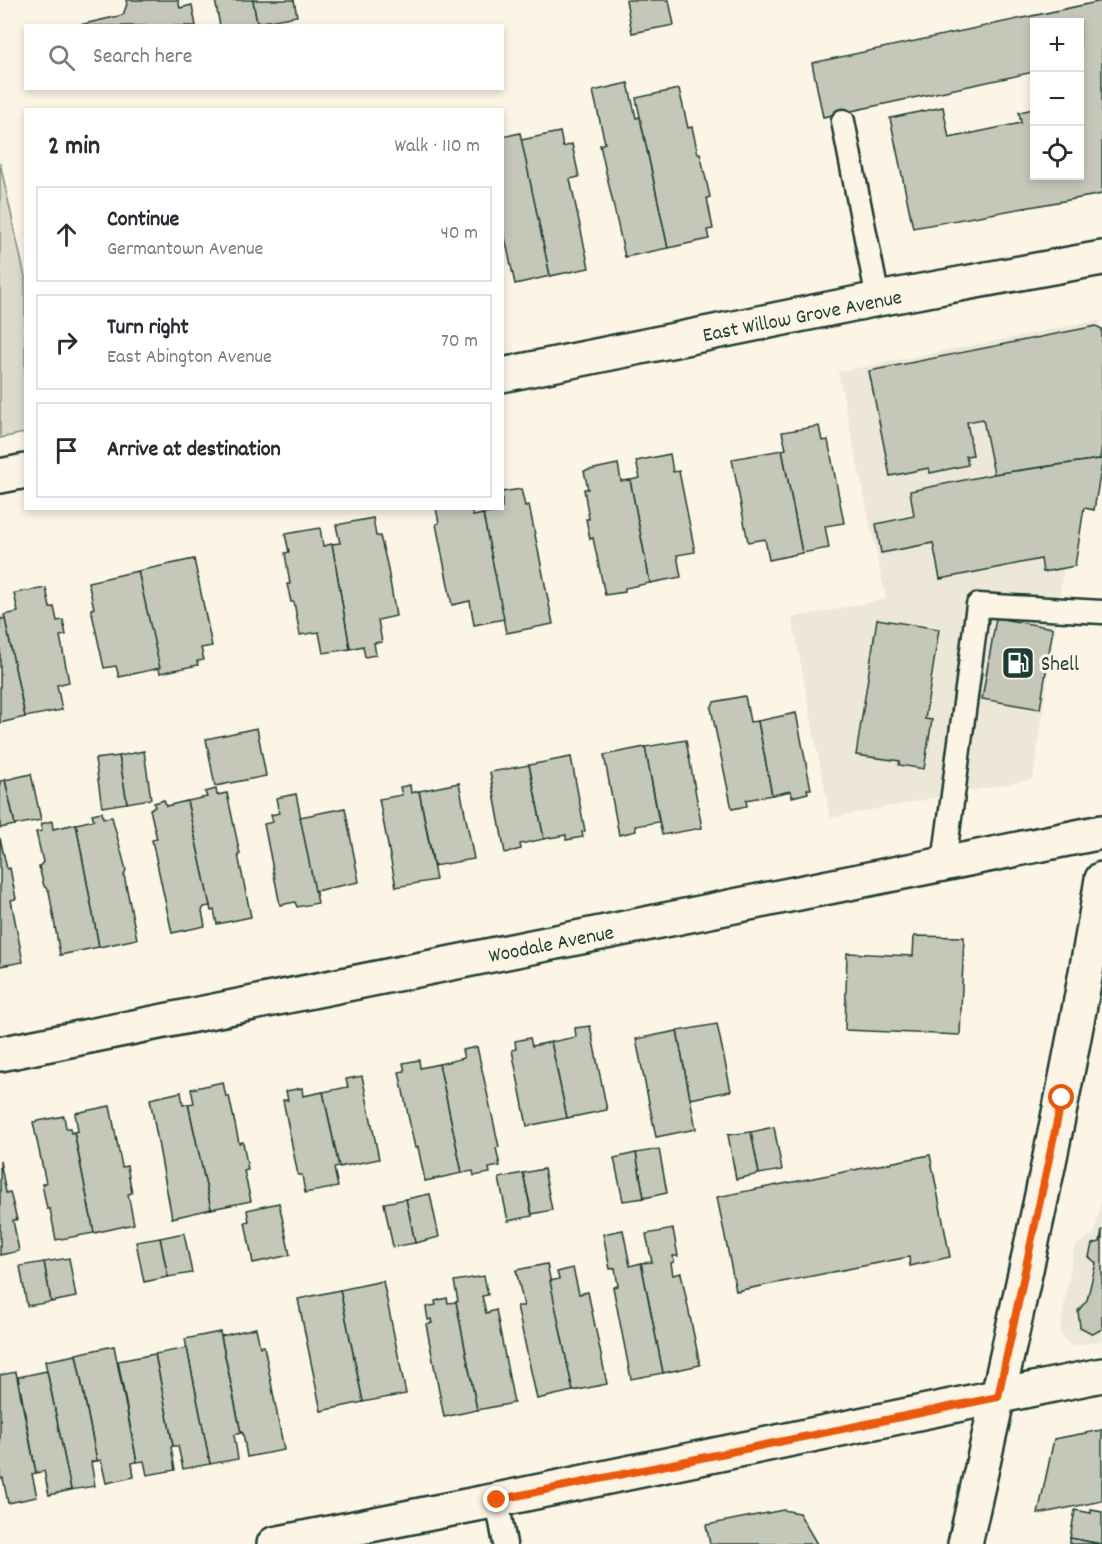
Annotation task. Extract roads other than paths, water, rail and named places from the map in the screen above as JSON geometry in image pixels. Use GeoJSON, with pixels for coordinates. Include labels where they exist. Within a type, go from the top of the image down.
{"type":"FeatureCollection","features":[{"type":"Feature","properties":{"kind":"street","name":"East Willow Grove Avenue"},"geometry":{"type":"LineString","coordinates":[[504,375],[878,299],[1102,258]]}},
{"type":"Feature","properties":{"kind":"street"},"geometry":{"type":"LineString","coordinates":[[0,476],[24,471]]}},
{"type":"Feature","properties":{"kind":"street","name":"Woodale Avenue"},"geometry":{"type":"LineString","coordinates":[[0,1054],[1102,832]]}},
{"type":"Feature","properties":{"kind":"street"},"geometry":{"type":"LineString","coordinates":[[965,1544],[1082,1002],[1102,879]]}},
{"type":"Feature","properties":{"kind":"street"},"geometry":{"type":"LineString","coordinates":[[274,1544],[1102,1375]]}},
{"type":"Feature","properties":{"kind":"lane"},"geometry":{"type":"LineString","coordinates":[[843,121],[878,299]]}},
{"type":"Feature","properties":{"kind":"lane"},"geometry":{"type":"LineString","coordinates":[[944,863],[978,605],[1102,612]]}},
{"type":"Feature","properties":{"kind":"lane"},"geometry":{"type":"LineString","coordinates":[[497,1500],[505,1544]]}},
{"type":"Feature","properties":{"kind":"place","name":"Shell"},"geometry":{"type":"Point","coordinates":[1018,663]}}]}
